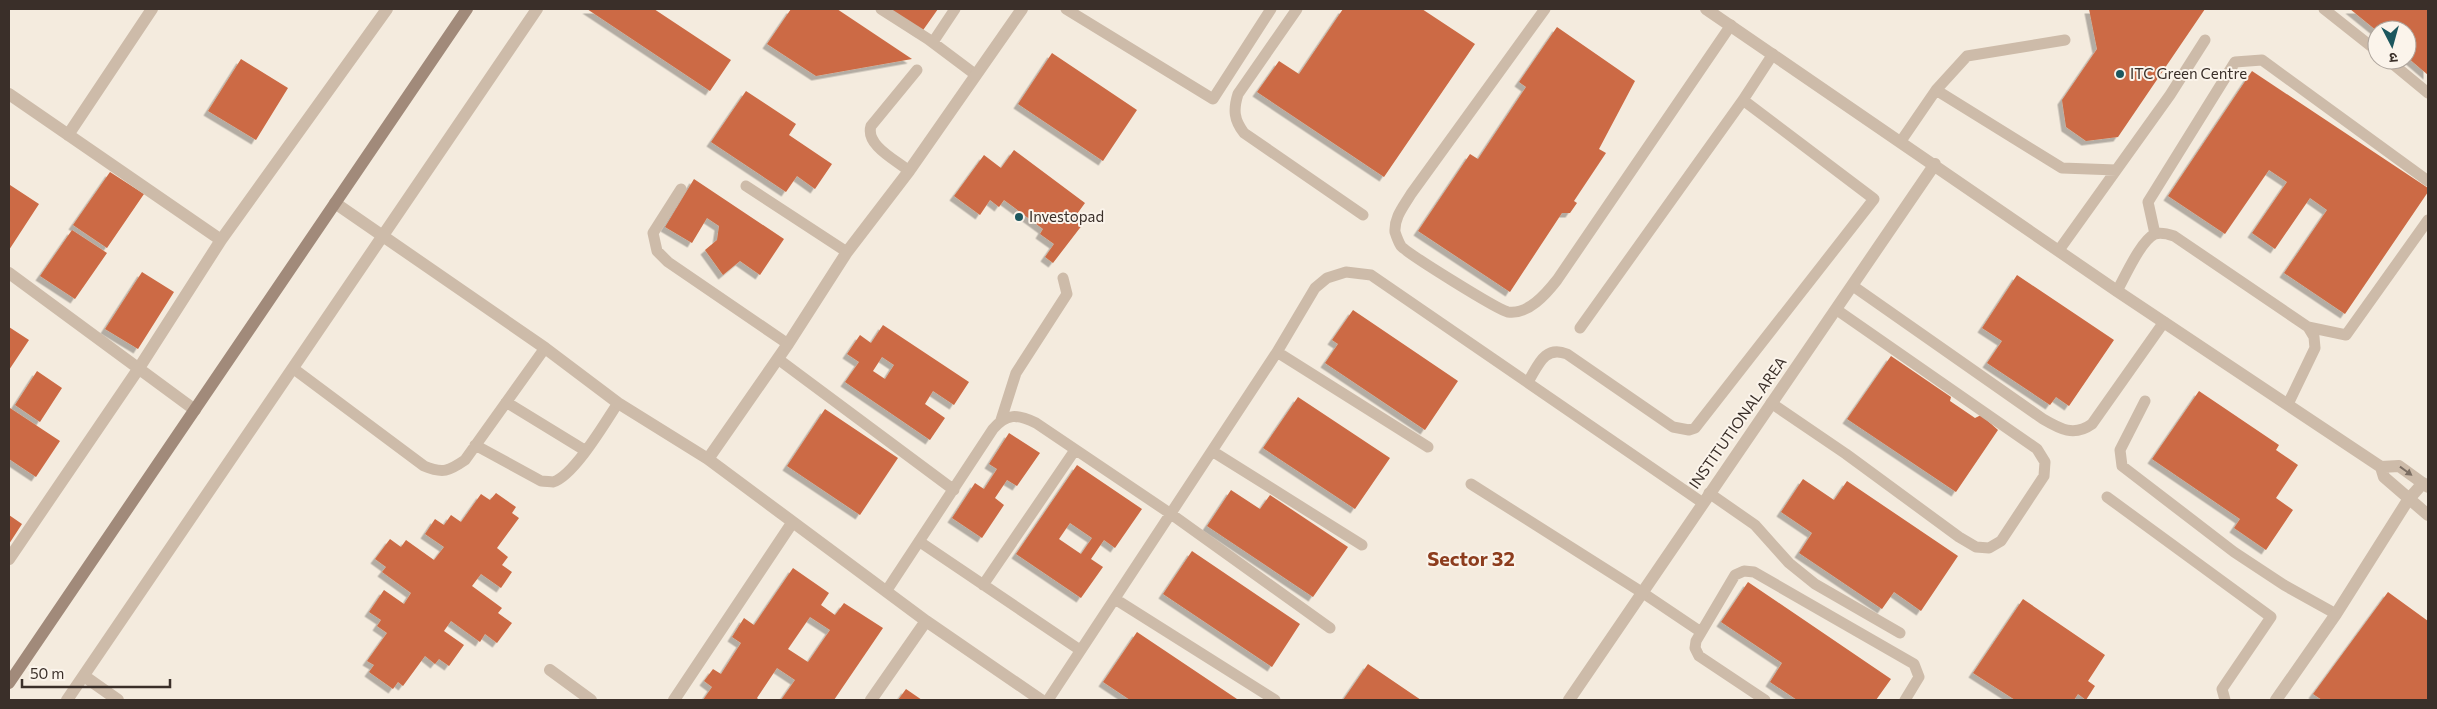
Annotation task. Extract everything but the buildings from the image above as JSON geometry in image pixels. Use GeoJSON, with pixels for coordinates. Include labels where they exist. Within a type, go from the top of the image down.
{"type":"FeatureCollection","features":[{"type":"Feature","properties":{"kind":"street"},"geometry":{"type":"LineString","coordinates":[[68,135],[152,9]]}},
{"type":"Feature","properties":{"kind":"street"},"geometry":{"type":"LineString","coordinates":[[9,559],[139,368],[221,240],[387,9]]}},
{"type":"Feature","properties":{"kind":"street"},"geometry":{"type":"LineString","coordinates":[[9,683],[467,9]]}},
{"type":"Feature","properties":{"kind":"street"},"geometry":{"type":"LineString","coordinates":[[67,700],[294,369],[537,9]]}},
{"type":"Feature","properties":{"kind":"street"},"geometry":{"type":"LineString","coordinates":[[708,459],[778,359],[847,252],[909,171],[1022,9]]}},
{"type":"Feature","properties":{"kind":"street"},"geometry":{"type":"LineString","coordinates":[[1706,9],[1901,140],[2117,291],[2381,467],[2399,466],[2426,485],[2408,500],[2336,614],[2276,700]]}},
{"type":"Feature","properties":{"kind":"street"},"geometry":{"type":"LineString","coordinates":[[9,94],[221,240]]}},
{"type":"Feature","properties":{"kind":"street","name":"INSTITUTIONAL AREA"},"geometry":{"type":"LineString","coordinates":[[1569,700],[1935,164]]}},
{"type":"Feature","properties":{"kind":"street"},"geometry":{"type":"LineString","coordinates":[[335,203],[545,348],[618,403],[708,459],[792,523],[1034,698]]}},
{"type":"Feature","properties":{"kind":"street"},"geometry":{"type":"LineString","coordinates":[[9,273],[195,410]]}},
{"type":"Feature","properties":{"kind":"street"},"geometry":{"type":"LineString","coordinates":[[2381,467],[2384,477],[2408,500],[2428,515]]}},
{"type":"Feature","properties":{"kind":"street"},"geometry":{"type":"LineString","coordinates":[[674,700],[792,523]]}},
{"type":"Feature","properties":{"kind":"street"},"geometry":{"type":"LineString","coordinates":[[871,700],[926,621]]}},
{"type":"Feature","properties":{"kind":"street"},"geometry":{"type":"LineString","coordinates":[[550,670],[591,700]]}},
{"type":"Feature","properties":{"kind":"street"},"geometry":{"type":"LineString","coordinates":[[84,676],[118,700]]}},
{"type":"Feature","properties":{"kind":"lane"},"geometry":{"type":"LineString","coordinates":[[881,9],[933,42],[976,74]]}},
{"type":"Feature","properties":{"kind":"lane"},"geometry":{"type":"LineString","coordinates":[[933,42],[955,9]]}},
{"type":"Feature","properties":{"kind":"lane"},"geometry":{"type":"LineString","coordinates":[[1066,9],[1213,100],[1271,9]]}},
{"type":"Feature","properties":{"kind":"lane"},"geometry":{"type":"LineString","coordinates":[[1297,9],[1238,94],[1234,106],[1237,124],[1244,134],[1363,215]]}},
{"type":"Feature","properties":{"kind":"lane"},"geometry":{"type":"LineString","coordinates":[[1546,9],[1411,194],[1397,216],[1395,232],[1401,246],[1493,306],[1509,312],[1524,310],[1545,295],[1557,280],[1731,25]]}},
{"type":"Feature","properties":{"kind":"lane"},"geometry":{"type":"LineString","coordinates":[[2324,9],[2367,43]]}},
{"type":"Feature","properties":{"kind":"lane"},"geometry":{"type":"LineString","coordinates":[[1901,140],[1936,90],[1967,56],[2065,40]]}},
{"type":"Feature","properties":{"kind":"lane"},"geometry":{"type":"LineString","coordinates":[[2059,250],[2206,40]]}},
{"type":"Feature","properties":{"kind":"lane"},"geometry":{"type":"LineString","coordinates":[[1580,328],[1743,100],[1773,54]]}},
{"type":"Feature","properties":{"kind":"lane"},"geometry":{"type":"LineString","coordinates":[[2155,234],[2148,202],[2235,62],[2262,60],[2428,180]]}},
{"type":"Feature","properties":{"kind":"lane"},"geometry":{"type":"LineString","coordinates":[[909,171],[872,141],[869,133],[872,126],[917,70]]}},
{"type":"Feature","properties":{"kind":"lane"},"geometry":{"type":"LineString","coordinates":[[2400,70],[2428,93]]}},
{"type":"Feature","properties":{"kind":"lane"},"geometry":{"type":"LineString","coordinates":[[1936,90],[2062,168],[2116,170]]}},
{"type":"Feature","properties":{"kind":"lane"},"geometry":{"type":"LineString","coordinates":[[1528,382],[1545,356],[1550,351],[1558,350],[1567,354],[1673,427],[1689,430],[1695,428],[1874,199],[1743,100]]}},
{"type":"Feature","properties":{"kind":"lane"},"geometry":{"type":"LineString","coordinates":[[746,186],[847,252]]}},
{"type":"Feature","properties":{"kind":"lane"},"geometry":{"type":"LineString","coordinates":[[681,189],[654,233],[656,251],[668,262],[788,344]]}},
{"type":"Feature","properties":{"kind":"lane"},"geometry":{"type":"LineString","coordinates":[[2117,291],[2145,241],[2155,234],[2167,233],[2308,327],[2346,335],[2428,220]]}},
{"type":"Feature","properties":{"kind":"lane"},"geometry":{"type":"LineString","coordinates":[[1048,700],[1277,352],[1315,288],[1327,278],[1346,272],[1371,275],[1528,382],[1706,498],[1755,525],[1790,563],[1815,584],[1900,633]]}},
{"type":"Feature","properties":{"kind":"lane"},"geometry":{"type":"LineString","coordinates":[[887,590],[1001,420],[1016,373],[1067,294],[1063,278]]}},
{"type":"Feature","properties":{"kind":"lane"},"geometry":{"type":"LineString","coordinates":[[1853,286],[2043,419],[2061,429],[2074,432],[2085,429],[2092,424],[2164,322]]}},
{"type":"Feature","properties":{"kind":"lane"},"geometry":{"type":"LineString","coordinates":[[1771,403],[1846,454],[1959,537],[1976,547],[1989,548],[2001,541],[2044,476],[2045,462],[2037,450],[1837,310]]}},
{"type":"Feature","properties":{"kind":"lane"},"geometry":{"type":"LineString","coordinates":[[2288,404],[2315,348],[2314,337],[2308,327]]}},
{"type":"Feature","properties":{"kind":"lane"},"geometry":{"type":"LineString","coordinates":[[294,369],[424,466],[437,471],[451,469],[465,460],[545,348]]}},
{"type":"Feature","properties":{"kind":"lane"},"geometry":{"type":"LineString","coordinates":[[1277,352],[1428,447]]}},
{"type":"Feature","properties":{"kind":"lane"},"geometry":{"type":"LineString","coordinates":[[778,359],[954,490]]}},
{"type":"Feature","properties":{"kind":"lane"},"geometry":{"type":"LineString","coordinates":[[2145,401],[2120,450],[2122,466],[2234,552],[2284,585],[2336,614]]}},
{"type":"Feature","properties":{"kind":"lane"},"geometry":{"type":"LineString","coordinates":[[506,402],[586,451]]}},
{"type":"Feature","properties":{"kind":"lane"},"geometry":{"type":"LineString","coordinates":[[475,445],[542,481],[552,482],[563,477],[586,451],[618,403]]}},
{"type":"Feature","properties":{"kind":"lane"},"geometry":{"type":"LineString","coordinates":[[1001,420],[1012,416],[1025,418],[1171,514],[1330,628]]}},
{"type":"Feature","properties":{"kind":"lane"},"geometry":{"type":"LineString","coordinates":[[983,585],[1075,450]]}},
{"type":"Feature","properties":{"kind":"lane"},"geometry":{"type":"LineString","coordinates":[[1212,451],[1362,546]]}},
{"type":"Feature","properties":{"kind":"lane"},"geometry":{"type":"LineString","coordinates":[[1471,484],[1701,632]]}},
{"type":"Feature","properties":{"kind":"lane"},"geometry":{"type":"LineString","coordinates":[[2107,497],[2271,617],[2222,689],[2225,700]]}},
{"type":"Feature","properties":{"kind":"lane"},"geometry":{"type":"LineString","coordinates":[[920,542],[1080,650]]}},
{"type":"Feature","properties":{"kind":"lane"},"geometry":{"type":"LineString","coordinates":[[1765,700],[1699,656],[1695,648],[1701,632],[1735,575],[1744,571],[1754,572],[1914,664],[1919,677],[1905,700]]}},
{"type":"Feature","properties":{"kind":"lane"},"geometry":{"type":"LineString","coordinates":[[1115,599],[1275,700]]}},
{"type":"Feature","properties":{"kind":"place","name":"ITC Green Centre"},"geometry":{"type":"Point","coordinates":[2120,74]}},
{"type":"Feature","properties":{"kind":"place","name":"Investopad"},"geometry":{"type":"Point","coordinates":[1019,217]}},
{"type":"Feature","properties":{"kind":"district","name":"Sector 32"},"geometry":{"type":"Point","coordinates":[1471,559]}}]}
